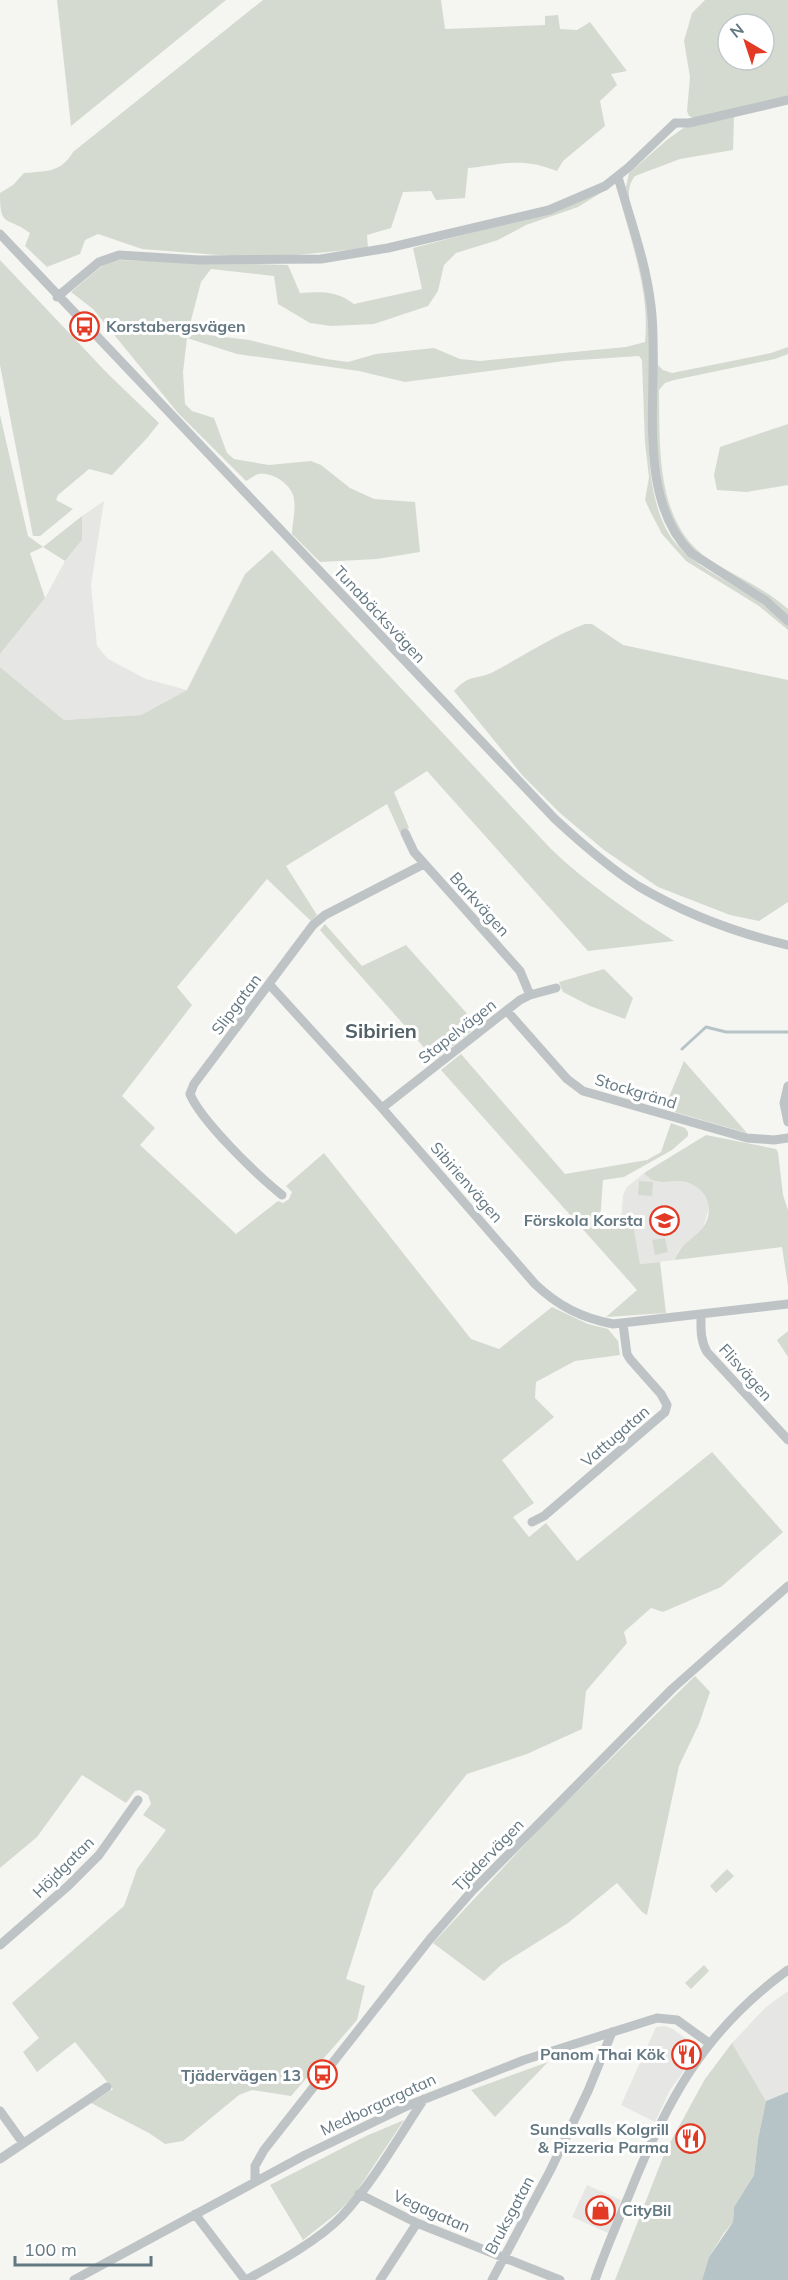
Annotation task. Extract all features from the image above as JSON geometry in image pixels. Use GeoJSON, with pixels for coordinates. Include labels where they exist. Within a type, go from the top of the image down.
{"type":"FeatureCollection","features":[{"type":"Feature","properties":{"kind":"street"},"geometry":{"type":"LineString","coordinates":[[57,297],[99,262],[118,255],[199,260],[321,259],[388,248],[549,210],[591,193],[618,177],[675,123],[690,123],[788,100]]}},
{"type":"Feature","properties":{"kind":"street"},"geometry":{"type":"LineString","coordinates":[[618,177],[651,304],[654,441],[657,490],[663,512],[680,542],[691,553],[766,601],[788,621]]}},
{"type":"Feature","properties":{"kind":"street","name":"Tunabäcksvägen"},"geometry":{"type":"LineString","coordinates":[[0,234],[485,748],[568,831],[637,885],[680,908],[737,931],[788,945]]}},
{"type":"Feature","properties":{"kind":"street","name":"Barkvägen"},"geometry":{"type":"LineString","coordinates":[[405,833],[414,852],[520,971],[530,995]]}},
{"type":"Feature","properties":{"kind":"street","name":"Slipgatan"},"geometry":{"type":"LineString","coordinates":[[282,1195],[267,1183],[209,1121],[190,1094],[194,1084],[313,925],[324,915],[424,864]]}},
{"type":"Feature","properties":{"kind":"street","name":"Sibirienvägen"},"geometry":{"type":"LineString","coordinates":[[269,984],[382,1108],[535,1284],[566,1309],[595,1321],[623,1324],[788,1304]]}},
{"type":"Feature","properties":{"kind":"street","name":"Stapelvägen"},"geometry":{"type":"LineString","coordinates":[[382,1108],[530,995],[556,988]]}},
{"type":"Feature","properties":{"kind":"street","name":"Stockgränd"},"geometry":{"type":"LineString","coordinates":[[507,1011],[567,1079],[583,1091],[747,1138],[774,1140],[788,1138]]}},
{"type":"Feature","properties":{"kind":"street"},"geometry":{"type":"LineString","coordinates":[[788,1086],[784,1103],[788,1122]]}},
{"type":"Feature","properties":{"kind":"street","name":"Flisvägen"},"geometry":{"type":"LineString","coordinates":[[701,1315],[701,1336],[707,1352],[788,1440]]}},
{"type":"Feature","properties":{"kind":"street","name":"Vattugatan"},"geometry":{"type":"LineString","coordinates":[[532,1521],[544,1516],[665,1412],[667,1405],[662,1394],[627,1354],[623,1324]]}},
{"type":"Feature","properties":{"kind":"street","name":"Tjädervägen"},"geometry":{"type":"LineString","coordinates":[[255,2181],[255,2166],[264,2150],[430,1939],[472,1891],[672,1689],[788,1586]]}},
{"type":"Feature","properties":{"kind":"street","name":"Höjdgatan"},"geometry":{"type":"LineString","coordinates":[[0,1946],[99,1856],[138,1800]]}},
{"type":"Feature","properties":{"kind":"street"},"geometry":{"type":"LineString","coordinates":[[596,2280],[661,2120],[680,2085],[710,2043],[758,1993],[788,1970]]}},
{"type":"Feature","properties":{"kind":"street","name":"Medborgargatan"},"geometry":{"type":"LineString","coordinates":[[74,2280],[305,2155],[424,2098],[524,2060],[646,2020],[663,2017],[677,2020],[710,2043]]}},
{"type":"Feature","properties":{"kind":"street","name":"Bruksgatan"},"geometry":{"type":"LineString","coordinates":[[492,2280],[554,2162],[588,2091],[612,2032]]}},
{"type":"Feature","properties":{"kind":"street"},"geometry":{"type":"LineString","coordinates":[[0,2158],[107,2088]]}},
{"type":"Feature","properties":{"kind":"street"},"geometry":{"type":"LineString","coordinates":[[195,2214],[246,2280],[292,2255],[340,2217],[359,2194],[424,2098]]}},
{"type":"Feature","properties":{"kind":"street"},"geometry":{"type":"LineString","coordinates":[[0,2111],[23,2143]]}},
{"type":"Feature","properties":{"kind":"street","name":"Vegagatan"},"geometry":{"type":"LineString","coordinates":[[359,2194],[417,2223],[560,2280]]}},
{"type":"Feature","properties":{"kind":"street"},"geometry":{"type":"LineString","coordinates":[[380,2280],[417,2223]]}},
{"type":"Feature","properties":{"kind":"shaded area"},"geometry":{"type":"Polygon","coordinates":[[[57,0],[226,0],[71,126],[57,0]]]}},
{"type":"Feature","properties":{"kind":"shaded area"},"geometry":{"type":"Polygon","coordinates":[[[263,0],[441,0],[445,29],[545,25],[545,16],[558,15],[560,29],[577,30],[590,22],[627,71],[611,74],[617,85],[600,101],[605,126],[563,161],[557,171],[523,163],[468,168],[465,198],[436,200],[431,191],[403,192],[391,228],[367,235],[368,248],[287,256],[231,256],[142,249],[98,234],[85,240],[80,254],[47,267],[25,246],[30,233],[3,217],[0,193],[13,185],[24,173],[52,170],[63,164],[73,152],[263,0]]]}},
{"type":"Feature","properties":{"kind":"shaded area"},"geometry":{"type":"Polygon","coordinates":[[[705,0],[788,0],[788,96],[694,118],[689,116],[687,111],[690,77],[684,41],[692,13],[705,0]]]}},
{"type":"Feature","properties":{"kind":"shaded area"},"geometry":{"type":"Polygon","coordinates":[[[734,116],[733,150],[680,159],[635,176],[630,187],[630,207],[626,187],[629,173],[685,127],[734,116]]]}},
{"type":"Feature","properties":{"kind":"shaded area"},"geometry":{"type":"Polygon","coordinates":[[[607,189],[578,207],[526,225],[498,240],[456,253],[444,265],[438,291],[428,306],[374,324],[331,326],[310,323],[278,304],[274,276],[211,269],[201,282],[189,328],[208,335],[249,340],[326,359],[348,362],[376,354],[434,348],[460,359],[480,361],[626,347],[645,342],[645,306],[642,288],[635,251],[620,199],[638,258],[649,318],[650,468],[655,497],[663,523],[684,552],[700,565],[767,607],[788,624],[788,630],[759,606],[686,561],[662,534],[645,500],[649,477],[645,443],[642,360],[639,356],[564,361],[405,382],[359,371],[237,354],[187,338],[183,372],[185,404],[192,411],[214,418],[227,453],[234,459],[269,465],[311,461],[321,465],[350,488],[374,499],[415,502],[420,552],[377,559],[320,562],[292,534],[294,500],[288,486],[264,474],[246,481],[178,413],[93,309],[71,292],[103,265],[117,260],[288,265],[300,293],[334,294],[354,304],[422,289],[413,248],[551,212],[607,189]]]}},
{"type":"Feature","properties":{"kind":"shaded area"},"geometry":{"type":"Polygon","coordinates":[[[0,260],[108,374],[159,423],[112,475],[89,469],[58,495],[56,500],[73,509],[40,536],[33,536],[0,365],[0,260]]]}},
{"type":"Feature","properties":{"kind":"shaded area"},"geometry":{"type":"Polygon","coordinates":[[[788,347],[788,354],[775,359],[674,380],[665,383],[659,390],[664,483],[670,506],[679,526],[692,545],[710,560],[779,602],[788,609],[788,616],[693,550],[672,523],[661,488],[656,437],[657,352],[658,365],[663,370],[672,373],[771,353],[788,347]]]}},
{"type":"Feature","properties":{"kind":"shaded area"},"geometry":{"type":"Polygon","coordinates":[[[0,415],[28,536],[43,547],[30,553],[45,598],[0,654],[0,415]]]}},
{"type":"Feature","properties":{"kind":"shaded area"},"geometry":{"type":"Polygon","coordinates":[[[788,424],[788,485],[747,492],[717,490],[714,475],[720,447],[788,424]]]}},
{"type":"Feature","properties":{"kind":"shaded area"},"geometry":{"type":"Polygon","coordinates":[[[104,501],[91,585],[97,646],[108,659],[146,679],[187,690],[141,715],[64,720],[0,667],[0,654],[45,598],[65,561],[82,540],[82,516],[104,501]]]}},
{"type":"Feature","properties":{"kind":"shaded area"},"geometry":{"type":"Polygon","coordinates":[[[82,516],[82,540],[65,561],[43,547],[82,516]]]}},
{"type":"Feature","properties":{"kind":"shaded area"},"geometry":{"type":"Polygon","coordinates":[[[272,550],[551,849],[610,898],[674,941],[588,951],[427,771],[394,792],[409,828],[400,833],[387,804],[286,866],[317,915],[311,921],[267,879],[177,987],[192,1005],[122,1096],[155,1128],[140,1145],[236,1234],[278,1201],[283,1203],[289,1199],[292,1192],[286,1186],[324,1153],[471,1339],[499,1349],[552,1307],[588,1324],[608,1329],[618,1341],[620,1355],[575,1361],[536,1382],[535,1398],[554,1417],[502,1460],[534,1503],[513,1517],[529,1537],[546,1523],[577,1561],[712,1452],[783,1532],[721,1587],[663,1612],[651,1608],[624,1632],[627,1643],[586,1691],[582,1729],[527,1754],[467,1774],[374,1890],[346,1979],[365,1986],[357,2020],[291,2096],[252,2090],[239,2095],[183,2141],[165,2144],[149,2133],[91,2103],[113,2089],[75,2042],[37,2072],[23,2052],[39,2038],[12,2003],[124,1906],[137,1869],[166,1830],[143,1815],[151,1804],[148,1795],[140,1790],[135,1791],[126,1803],[82,1775],[37,1837],[0,1868],[0,667],[64,720],[141,715],[187,690],[245,574],[272,550]]]}},
{"type":"Feature","properties":{"kind":"shaded area"},"geometry":{"type":"Polygon","coordinates":[[[585,624],[592,624],[623,645],[788,680],[788,902],[759,921],[730,915],[658,887],[604,850],[560,813],[523,776],[454,691],[465,681],[495,671],[550,640],[585,624]]]}},
{"type":"Feature","properties":{"kind":"shaded area"},"geometry":{"type":"Polygon","coordinates":[[[325,924],[362,966],[406,945],[478,1026],[435,1060],[320,930],[325,924]]]}},
{"type":"Feature","properties":{"kind":"shaded area"},"geometry":{"type":"Polygon","coordinates":[[[604,969],[633,998],[625,1019],[590,1006],[563,992],[559,982],[604,969]]]}},
{"type":"Feature","properties":{"kind":"shaded area"},"geometry":{"type":"Polygon","coordinates":[[[461,1054],[565,1174],[647,1160],[661,1152],[671,1123],[685,1128],[688,1136],[672,1150],[624,1177],[603,1180],[600,1221],[633,1224],[640,1264],[660,1262],[666,1313],[606,1317],[637,1290],[441,1070],[461,1054]]]}},
{"type":"Feature","properties":{"kind":"shaded area"},"geometry":{"type":"Polygon","coordinates":[[[684,1061],[747,1133],[664,1109],[684,1061]]]}},
{"type":"Feature","properties":{"kind":"shaded area"},"geometry":{"type":"Polygon","coordinates":[[[706,1135],[776,1149],[778,1152],[783,1195],[788,1210],[788,1286],[782,1247],[675,1260],[682,1248],[704,1226],[709,1212],[707,1199],[699,1189],[687,1182],[655,1181],[644,1173],[706,1135]]]}},
{"type":"Feature","properties":{"kind":"shaded area","name":"Förskola Korsta"},"geometry":{"type":"Polygon","coordinates":[[[644,1173],[652,1180],[659,1182],[680,1181],[698,1186],[707,1197],[709,1208],[703,1228],[678,1251],[675,1260],[640,1264],[633,1225],[621,1222],[623,1195],[627,1187],[644,1173]]]}},
{"type":"Feature","properties":{"kind":"shaded area"},"geometry":{"type":"Polygon","coordinates":[[[639,1181],[653,1182],[652,1196],[638,1195],[639,1181]]]}},
{"type":"Feature","properties":{"kind":"shaded area"},"geometry":{"type":"Polygon","coordinates":[[[665,1238],[668,1252],[655,1255],[652,1240],[665,1238]]]}},
{"type":"Feature","properties":{"kind":"shaded area"},"geometry":{"type":"Polygon","coordinates":[[[788,1331],[788,1357],[777,1340],[788,1331]]]}},
{"type":"Feature","properties":{"kind":"shaded area"},"geometry":{"type":"Polygon","coordinates":[[[695,1676],[710,1692],[699,1724],[679,1766],[647,1915],[617,1883],[568,1923],[501,1965],[484,1981],[433,1943],[544,1824],[695,1676]]]}},
{"type":"Feature","properties":{"kind":"shaded area"},"geometry":{"type":"Polygon","coordinates":[[[727,1869],[734,1876],[716,1893],[710,1886],[727,1869]]]}},
{"type":"Feature","properties":{"kind":"shaded area"},"geometry":{"type":"Polygon","coordinates":[[[704,1965],[709,1971],[691,1989],[685,1983],[704,1965]]]}},
{"type":"Feature","properties":{"kind":"shaded area"},"geometry":{"type":"Polygon","coordinates":[[[788,1991],[788,2092],[766,2101],[732,2043],[766,2007],[788,1991]]]}},
{"type":"Feature","properties":{"kind":"shaded area"},"geometry":{"type":"Polygon","coordinates":[[[665,2026],[673,2029],[693,2044],[694,2057],[670,2090],[655,2122],[621,2105],[656,2027],[665,2026]]]}},
{"type":"Feature","properties":{"kind":"shaded area"},"geometry":{"type":"Polygon","coordinates":[[[732,2043],[766,2101],[758,2139],[754,2175],[734,2207],[733,2222],[709,2257],[702,2280],[615,2280],[665,2152],[705,2079],[732,2043]]]}},
{"type":"Feature","properties":{"kind":"shaded area"},"geometry":{"type":"Polygon","coordinates":[[[548,2062],[495,2117],[471,2090],[548,2062]]]}},
{"type":"Feature","properties":{"kind":"shaded area"},"geometry":{"type":"Polygon","coordinates":[[[788,2092],[788,2280],[702,2280],[709,2257],[733,2222],[734,2207],[754,2175],[758,2139],[766,2101],[788,2092]]]}},
{"type":"Feature","properties":{"kind":"shaded area"},"geometry":{"type":"Polygon","coordinates":[[[404,2120],[353,2197],[336,2214],[303,2240],[270,2185],[366,2136],[404,2120]]]}},
{"type":"Feature","properties":{"kind":"shaded area"},"geometry":{"type":"Polygon","coordinates":[[[587,2185],[621,2200],[608,2233],[572,2217],[587,2185]]]}},
{"type":"Feature","properties":{"kind":"waterway"},"geometry":{"type":"LineString","coordinates":[[682,1049],[706,1027],[726,1032],[788,1032]]}},
{"type":"Feature","properties":{"kind":"place","name":"Korstabergsvägen"},"geometry":{"type":"Point","coordinates":[85,326]}},
{"type":"Feature","properties":{"kind":"place","name":"Förskola Korsta"},"geometry":{"type":"Point","coordinates":[664,1220]}},
{"type":"Feature","properties":{"kind":"place","name":"Panom Thai Kök"},"geometry":{"type":"Point","coordinates":[686,2054]}},
{"type":"Feature","properties":{"kind":"place","name":"Tjädervägen 13"},"geometry":{"type":"Point","coordinates":[322,2075]}},
{"type":"Feature","properties":{"kind":"place","name":"Sundsvalls Kolgrill & Pizzeria Parma"},"geometry":{"type":"Point","coordinates":[690,2138]}},
{"type":"Feature","properties":{"kind":"place","name":"CityBil"},"geometry":{"type":"Point","coordinates":[601,2210]}},
{"type":"Feature","properties":{"kind":"district","name":"Sibirien"},"geometry":{"type":"Point","coordinates":[381,1031]}}]}
